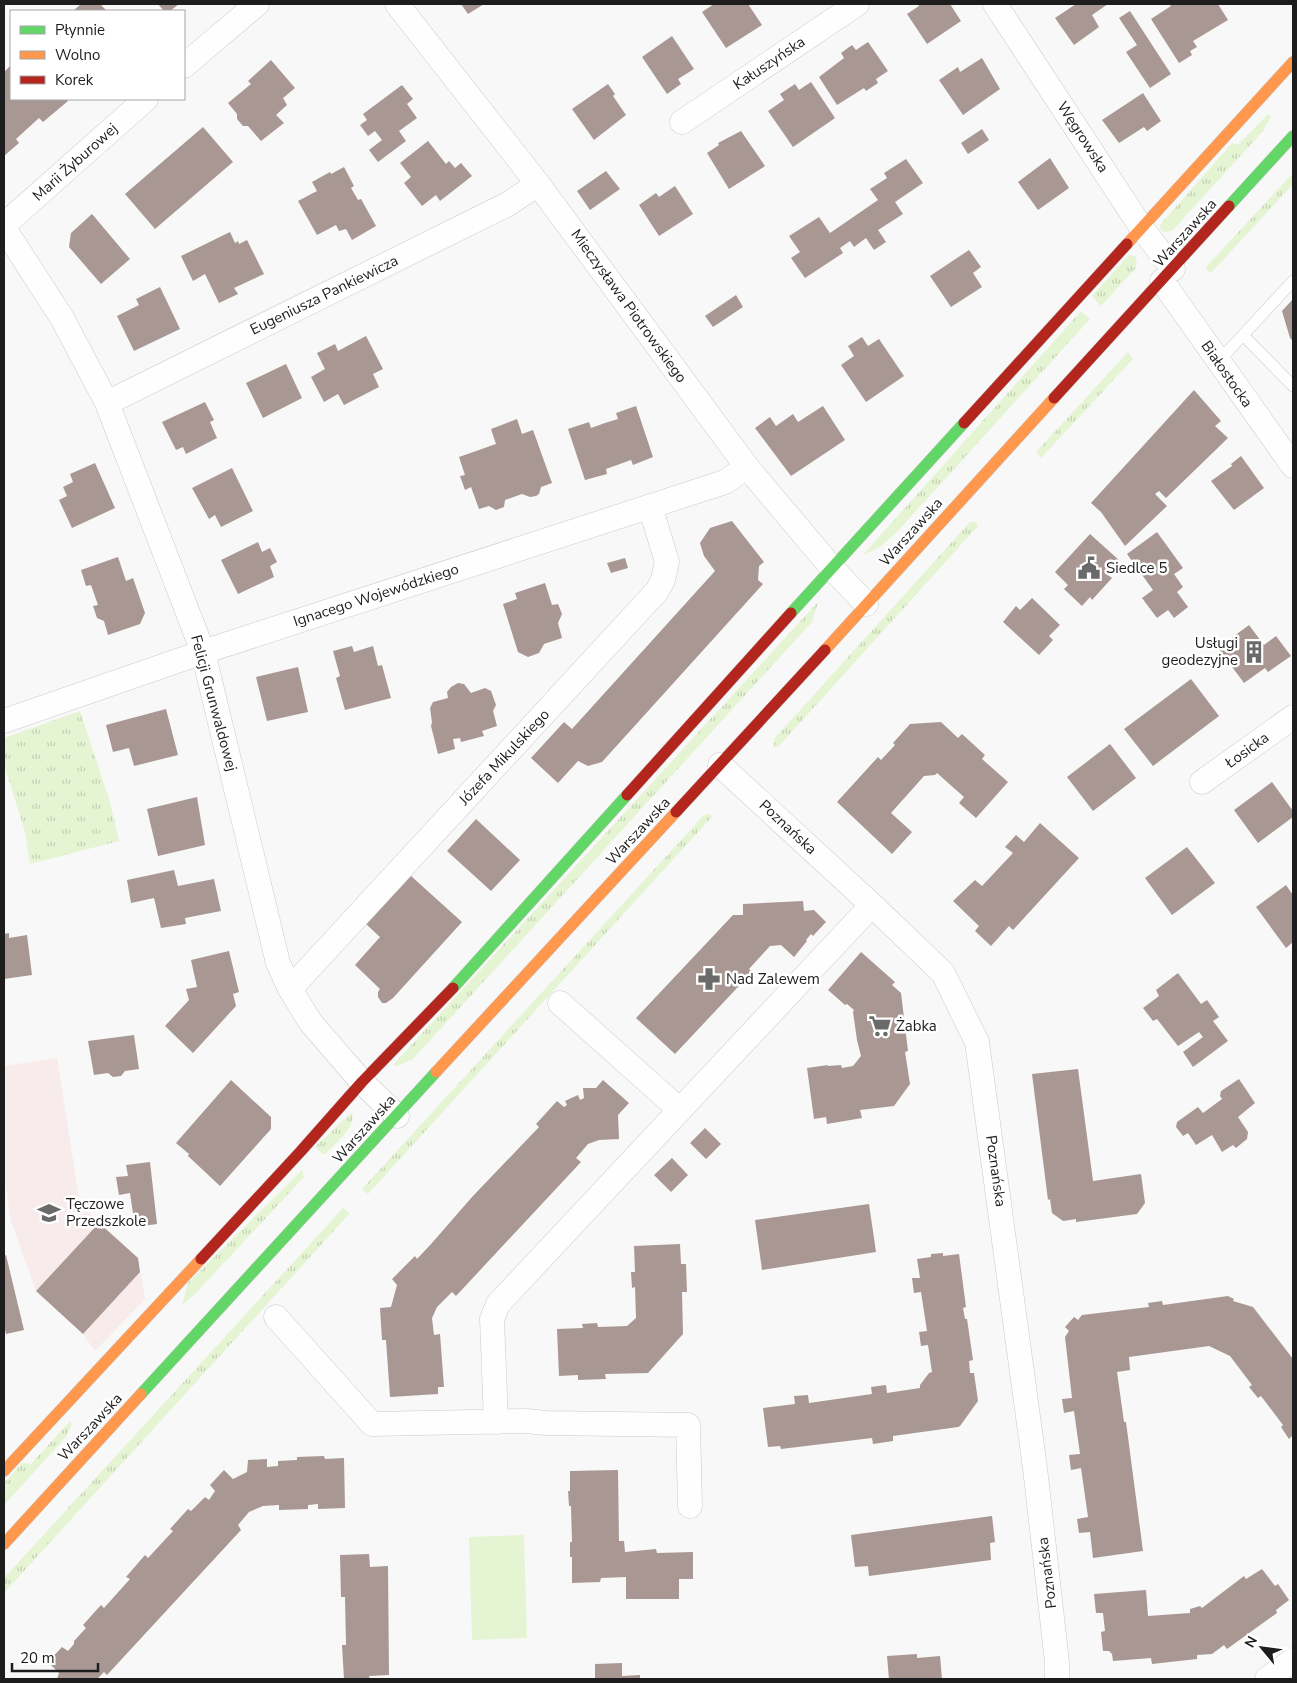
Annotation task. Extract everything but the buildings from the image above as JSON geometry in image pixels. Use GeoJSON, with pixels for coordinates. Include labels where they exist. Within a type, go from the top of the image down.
{"type":"FeatureCollection","features":[{"type":"Feature","properties":{"kind":"street"},"geometry":{"type":"LineString","coordinates":[[185,65],[256,4]]}},
{"type":"Feature","properties":{"kind":"street","name":"Mieczysława Piotrowskiego"},"geometry":{"type":"LineString","coordinates":[[397,4],[538,184],[747,467],[832,568],[866,604]]}},
{"type":"Feature","properties":{"kind":"street","name":"Kałuszyńska"},"geometry":{"type":"LineString","coordinates":[[682,122],[857,4]]}},
{"type":"Feature","properties":{"kind":"street","name":"Węgrowska"},"geometry":{"type":"LineString","coordinates":[[995,4],[1142,227],[1168,275]]}},
{"type":"Feature","properties":{"kind":"street"},"geometry":{"type":"LineString","coordinates":[[4,1471],[301,1151],[362,1082],[446,995],[1293,62]]}},
{"type":"Feature","properties":{"kind":"street","name":"Marii Żyburowej"},"geometry":{"type":"LineString","coordinates":[[4,226],[145,100]]}},
{"type":"Feature","properties":{"kind":"street","name":"Warszawska"},"geometry":{"type":"LineString","coordinates":[[4,1544],[527,972],[720,765],[1293,136]]}},
{"type":"Feature","properties":{"kind":"street","name":"Eugeniusza Pankiewicza"},"geometry":{"type":"LineString","coordinates":[[107,403],[508,204],[538,184]]}},
{"type":"Feature","properties":{"kind":"street","name":"Felicji Grunwaldowej"},"geometry":{"type":"LineString","coordinates":[[4,226],[62,318],[107,403],[203,652],[278,963],[310,1023],[362,1082],[396,1116]]}},
{"type":"Feature","properties":{"kind":"street","name":"Białostocka"},"geometry":{"type":"LineString","coordinates":[[1168,275],[1218,362],[1293,466]]}},
{"type":"Feature","properties":{"kind":"street","name":"Ignacego Wojewódzkiego"},"geometry":{"type":"LineString","coordinates":[[4,721],[203,652],[725,482],[747,467]]}},
{"type":"Feature","properties":{"kind":"street","name":"Józefa Mikulskiego"},"geometry":{"type":"LineString","coordinates":[[290,988],[657,591],[663,580],[667,562],[650,506]]}},
{"type":"Feature","properties":{"kind":"street","name":"Łosicka"},"geometry":{"type":"LineString","coordinates":[[1202,782],[1293,717]]}},
{"type":"Feature","properties":{"kind":"street","name":"Poznańska"},"geometry":{"type":"LineString","coordinates":[[720,765],[872,904],[943,972],[977,1042],[1035,1468],[1057,1662],[1057,1679]]}},
{"type":"Feature","properties":{"kind":"street"},"geometry":{"type":"LineString","coordinates":[[496,1422],[492,1319],[498,1304],[872,904]]}},
{"type":"Feature","properties":{"kind":"street"},"geometry":{"type":"LineString","coordinates":[[560,1003],[680,1110]]}},
{"type":"Feature","properties":{"kind":"street"},"geometry":{"type":"LineString","coordinates":[[276,1317],[372,1424],[526,1421],[546,1423],[688,1425],[690,1506]]}},
{"type":"Feature","properties":{"kind":"street"},"geometry":{"type":"LineString","coordinates":[[1267,1679],[1293,1660]]}},
{"type":"Feature","properties":{"kind":"lane"},"geometry":{"type":"LineString","coordinates":[[1218,362],[1293,281]]}},
{"type":"Feature","properties":{"kind":"lane"},"geometry":{"type":"LineString","coordinates":[[1243,335],[1293,386]]}},
{"type":"Feature","properties":{"kind":"shaded area","name":"Tęczowe Przedszkole"},"geometry":{"type":"Polygon","coordinates":[[[57,1058],[80,1204],[138,1258],[145,1299],[95,1351],[83,1334],[36,1291],[11,1221],[4,1172],[4,1066],[57,1058]]]}},
{"type":"Feature","properties":{"kind":"green space"},"geometry":{"type":"Polygon","coordinates":[[[1268,114],[1271,117],[1262,132],[1173,230],[1161,231],[1160,225],[1232,143],[1238,145],[1268,114]]]}},
{"type":"Feature","properties":{"kind":"green space"},"geometry":{"type":"Polygon","coordinates":[[[1293,173],[1293,184],[1209,273],[1206,267],[1293,173]]]}},
{"type":"Feature","properties":{"kind":"green space"},"geometry":{"type":"Polygon","coordinates":[[[1129,255],[1135,256],[1137,264],[1135,269],[1101,306],[1092,296],[1129,255]]]}},
{"type":"Feature","properties":{"kind":"green space"},"geometry":{"type":"Polygon","coordinates":[[[1081,311],[1090,319],[896,533],[881,546],[862,556],[1081,311]]]}},
{"type":"Feature","properties":{"kind":"green space"},"geometry":{"type":"Polygon","coordinates":[[[1128,352],[1133,359],[1041,458],[1037,451],[1128,352]]]}},
{"type":"Feature","properties":{"kind":"green space"},"geometry":{"type":"Polygon","coordinates":[[[970,522],[976,522],[978,526],[779,746],[774,747],[774,739],[970,522]]]}},
{"type":"Feature","properties":{"kind":"green space"},"geometry":{"type":"Polygon","coordinates":[[[818,602],[812,622],[413,1059],[397,1066],[393,1065],[818,602]]]}},
{"type":"Feature","properties":{"kind":"green space"},"geometry":{"type":"Polygon","coordinates":[[[80,711],[110,802],[119,841],[30,864],[25,832],[4,764],[4,738],[80,711]]]}},
{"type":"Feature","properties":{"kind":"green space"},"geometry":{"type":"Polygon","coordinates":[[[711,814],[711,818],[368,1194],[362,1189],[704,815],[711,814]]]}},
{"type":"Feature","properties":{"kind":"green space"},"geometry":{"type":"Polygon","coordinates":[[[352,1112],[351,1124],[348,1129],[326,1154],[323,1154],[315,1147],[352,1112]]]}},
{"type":"Feature","properties":{"kind":"green space"},"geometry":{"type":"Polygon","coordinates":[[[302,1170],[304,1177],[195,1294],[182,1305],[188,1283],[302,1170]]]}},
{"type":"Feature","properties":{"kind":"green space"},"geometry":{"type":"Polygon","coordinates":[[[343,1208],[350,1213],[4,1593],[4,1578],[343,1208]]]}},
{"type":"Feature","properties":{"kind":"green space"},"geometry":{"type":"Polygon","coordinates":[[[70,1421],[72,1424],[66,1437],[4,1505],[4,1483],[22,1463],[31,1464],[70,1421]]]}},
{"type":"Feature","properties":{"kind":"green space"},"geometry":{"type":"Polygon","coordinates":[[[524,1535],[527,1638],[472,1640],[469,1537],[524,1535]]]}},
{"type":"Feature","properties":{"kind":"traffic: fast"},"geometry":{"type":"LineString","coordinates":[[1229,206],[1293,136]]}},
{"type":"Feature","properties":{"kind":"traffic: fast"},"geometry":{"type":"LineString","coordinates":[[791,613],[964,423]]}},
{"type":"Feature","properties":{"kind":"traffic: fast"},"geometry":{"type":"LineString","coordinates":[[453,988],[627,795]]}},
{"type":"Feature","properties":{"kind":"traffic: fast"},"geometry":{"type":"LineString","coordinates":[[141,1394],[436,1072]]}},
{"type":"Feature","properties":{"kind":"traffic: slow"},"geometry":{"type":"LineString","coordinates":[[1127,244],[1293,62]]}},
{"type":"Feature","properties":{"kind":"traffic: slow"},"geometry":{"type":"LineString","coordinates":[[825,650],[1054,398]]}},
{"type":"Feature","properties":{"kind":"traffic: slow"},"geometry":{"type":"LineString","coordinates":[[436,1072],[676,812]]}},
{"type":"Feature","properties":{"kind":"traffic: slow"},"geometry":{"type":"LineString","coordinates":[[4,1471],[201,1259]]}},
{"type":"Feature","properties":{"kind":"traffic: slow"},"geometry":{"type":"LineString","coordinates":[[4,1544],[141,1394]]}},
{"type":"Feature","properties":{"kind":"traffic: jam"},"geometry":{"type":"LineString","coordinates":[[1054,398],[1229,206]]}},
{"type":"Feature","properties":{"kind":"traffic: jam"},"geometry":{"type":"LineString","coordinates":[[964,423],[1127,244]]}},
{"type":"Feature","properties":{"kind":"traffic: jam"},"geometry":{"type":"LineString","coordinates":[[627,795],[791,613]]}},
{"type":"Feature","properties":{"kind":"traffic: jam"},"geometry":{"type":"LineString","coordinates":[[676,812],[825,650]]}},
{"type":"Feature","properties":{"kind":"traffic: jam"},"geometry":{"type":"LineString","coordinates":[[201,1259],[362,1082],[453,988]]}},
{"type":"Feature","properties":{"kind":"place","name":"Siedlce 5"},"geometry":{"type":"Point","coordinates":[1089,568]}},
{"type":"Feature","properties":{"kind":"place","name":"Usługi geodezyjne"},"geometry":{"type":"Point","coordinates":[1254,652]}},
{"type":"Feature","properties":{"kind":"place","name":"Nad Zalewem"},"geometry":{"type":"Point","coordinates":[709,979]}},
{"type":"Feature","properties":{"kind":"place","name":"Żabka"},"geometry":{"type":"Point","coordinates":[880,1026]}},
{"type":"Feature","properties":{"kind":"place","name":"Tęczowe Przedszkole"},"geometry":{"type":"Point","coordinates":[49,1213]}}]}
